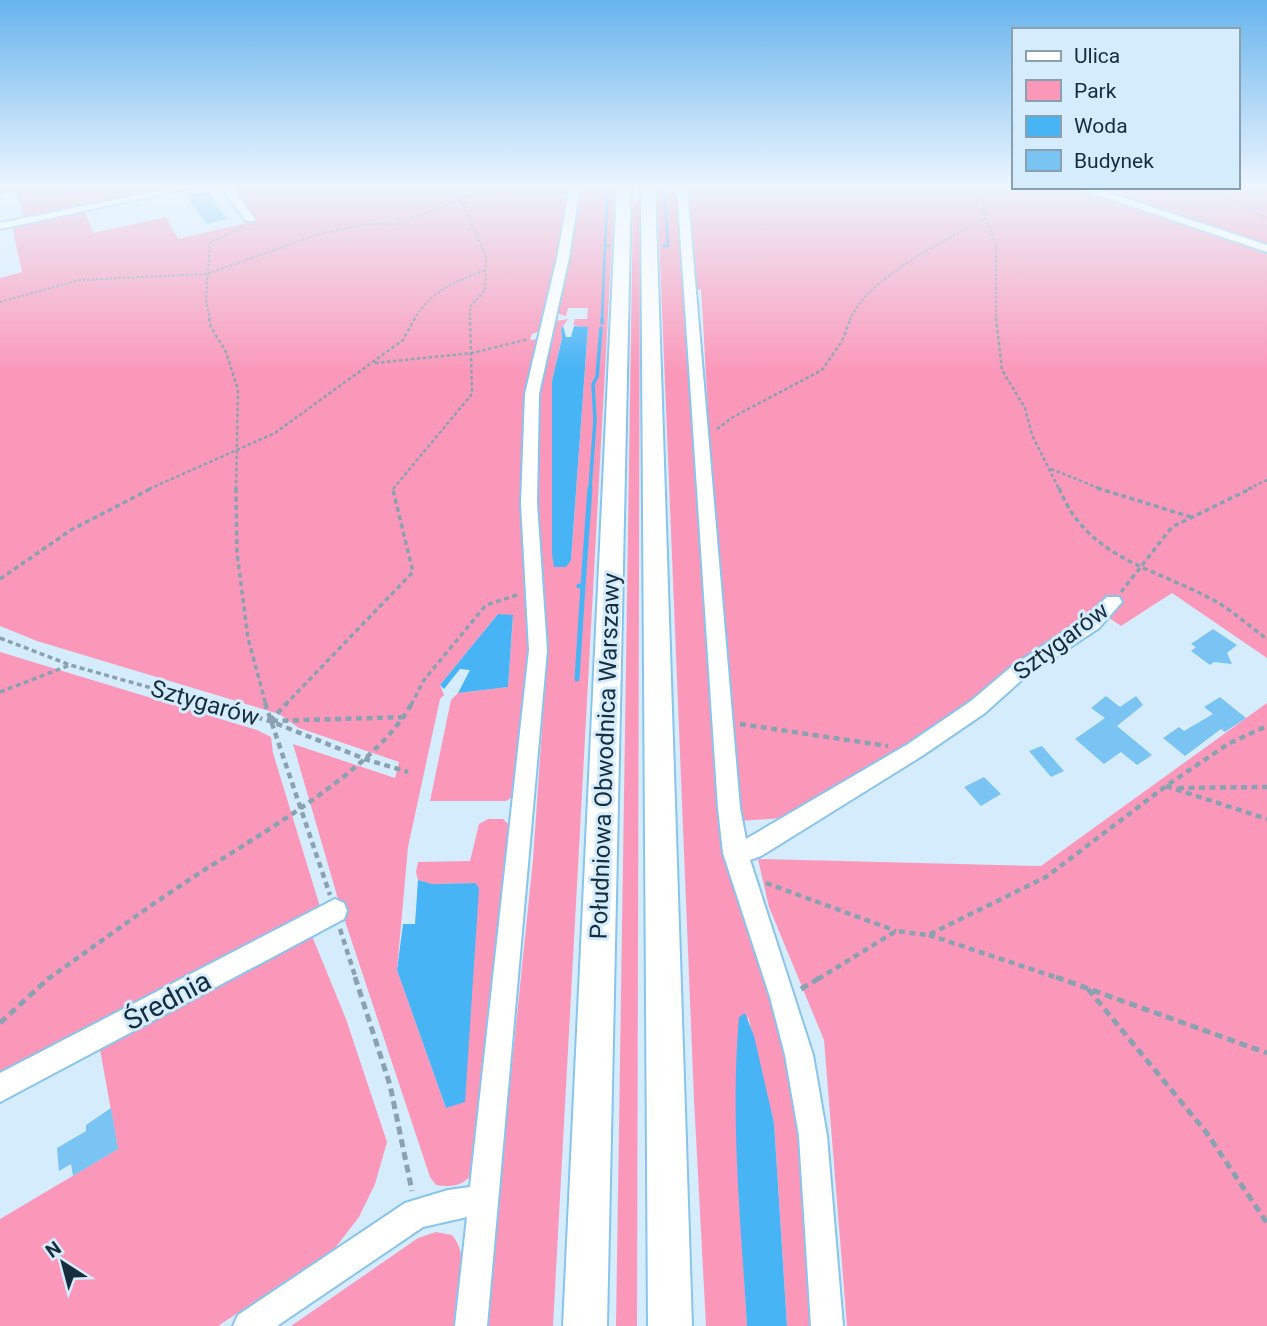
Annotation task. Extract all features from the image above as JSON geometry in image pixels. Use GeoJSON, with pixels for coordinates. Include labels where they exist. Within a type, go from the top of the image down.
{"type":"FeatureCollection","features":[{"type":"Feature","properties":{"kind":"highway","name":"Południowa Obwodnica Warszawy"},"geometry":{"type":"LineString","coordinates":[[585,1326],[640,248]]}},
{"type":"Feature","properties":{"kind":"highway","name":"Południowa Obwodnica Warszawy"},"geometry":{"type":"LineString","coordinates":[[644,248],[670,1326]]}},
{"type":"Feature","properties":{"kind":"street"},"geometry":{"type":"LineString","coordinates":[[471,1326],[538,650],[529,503],[532,394],[565,248]]}},
{"type":"Feature","properties":{"kind":"street"},"geometry":{"type":"LineString","coordinates":[[656,248],[701,441],[722,721],[738,863],[783,997],[799,1055],[813,1136],[827,1326]]}},
{"type":"Feature","properties":{"kind":"street","name":"Sztygarów"},"geometry":{"type":"LineString","coordinates":[[738,863],[753,848],[915,750],[978,707],[1018,672],[1092,623],[1113,602]]}},
{"type":"Feature","properties":{"kind":"street","name":"Średnia"},"geometry":{"type":"LineString","coordinates":[[0,1088],[335,911]]}},
{"type":"Feature","properties":{"kind":"street"},"geometry":{"type":"LineString","coordinates":[[249,1326],[416,1214],[448,1205],[485,1200]]}},
{"type":"Feature","properties":{"kind":"path"},"geometry":{"type":"LineString","coordinates":[[209,248],[206,299],[211,327],[226,352],[239,390],[235,452],[237,553],[246,626],[270,721],[301,806],[390,1085],[416,1214]]}},
{"type":"Feature","properties":{"kind":"path"},"geometry":{"type":"LineString","coordinates":[[0,302],[80,279],[207,274],[280,248]]}},
{"type":"Feature","properties":{"kind":"path"},"geometry":{"type":"LineString","coordinates":[[270,721],[413,572],[393,491],[472,394],[470,307],[485,290],[486,256],[482,248]]}},
{"type":"Feature","properties":{"kind":"path"},"geometry":{"type":"LineString","coordinates":[[701,441],[733,417],[822,370],[842,341],[854,310],[892,272],[934,248]]}},
{"type":"Feature","properties":{"kind":"path"},"geometry":{"type":"LineString","coordinates":[[996,248],[994,305],[1002,370],[1025,408],[1032,435],[1051,469],[1068,512],[1102,546],[1139,568],[1215,601],[1267,639]]}},
{"type":"Feature","properties":{"kind":"path"},"geometry":{"type":"LineString","coordinates":[[0,579],[71,530],[155,486],[275,433],[403,340],[422,306],[448,284],[486,270]]}},
{"type":"Feature","properties":{"kind":"path"},"geometry":{"type":"LineString","coordinates":[[372,363],[472,353],[545,334]]}},
{"type":"Feature","properties":{"kind":"path"},"geometry":{"type":"LineString","coordinates":[[1051,469],[1115,495],[1191,517]]}},
{"type":"Feature","properties":{"kind":"path","name":"Sztygarów"},"geometry":{"type":"LineString","coordinates":[[1113,602],[1172,527],[1267,480]]}},
{"type":"Feature","properties":{"kind":"path"},"geometry":{"type":"LineString","coordinates":[[0,1023],[43,982],[174,890],[301,806],[365,759],[404,717],[424,680],[486,605],[535,589]]}},
{"type":"Feature","properties":{"kind":"path","name":"Sztygarów"},"geometry":{"type":"LineString","coordinates":[[0,638],[70,665],[270,721],[365,759],[408,772]]}},
{"type":"Feature","properties":{"kind":"path"},"geometry":{"type":"LineString","coordinates":[[0,692],[70,665]]}},
{"type":"Feature","properties":{"kind":"path"},"geometry":{"type":"LineString","coordinates":[[270,721],[404,717]]}},
{"type":"Feature","properties":{"kind":"path"},"geometry":{"type":"LineString","coordinates":[[722,721],[915,750]]}},
{"type":"Feature","properties":{"kind":"path"},"geometry":{"type":"LineString","coordinates":[[928,935],[1046,877],[1166,786],[1228,744],[1267,726]]}},
{"type":"Feature","properties":{"kind":"path"},"geometry":{"type":"LineString","coordinates":[[1166,786],[1267,819]]}},
{"type":"Feature","properties":{"kind":"path"},"geometry":{"type":"LineString","coordinates":[[1174,788],[1267,787]]}},
{"type":"Feature","properties":{"kind":"path"},"geometry":{"type":"LineString","coordinates":[[738,863],[896,931],[928,935],[1086,987],[1267,1053]]}},
{"type":"Feature","properties":{"kind":"path"},"geometry":{"type":"LineString","coordinates":[[783,997],[807,986],[896,931]]}},
{"type":"Feature","properties":{"kind":"path"},"geometry":{"type":"LineString","coordinates":[[1086,987],[1206,1132],[1267,1223]]}},
{"type":"Feature","properties":{"kind":"green space"},"geometry":{"type":"Polygon","coordinates":[[[17,248],[561,248],[540,331],[532,334],[530,340],[538,339],[521,530],[530,650],[514,796],[506,801],[430,801],[451,700],[458,693],[508,687],[513,616],[498,614],[440,685],[444,695],[440,699],[408,847],[397,970],[446,1108],[475,883],[431,884],[418,880],[418,862],[470,861],[479,824],[488,819],[503,819],[511,827],[475,1170],[463,1182],[454,1186],[436,1185],[430,1177],[340,906],[293,744],[395,778],[399,762],[299,728],[279,714],[37,641],[0,626],[0,278],[22,272],[17,248]]]}},
{"type":"Feature","properties":{"kind":"green space"},"geometry":{"type":"Polygon","coordinates":[[[569,248],[612,248],[553,1326],[485,1326],[533,860],[545,685],[546,619],[535,541],[538,384],[555,321],[568,319],[561,329],[562,337],[552,381],[554,567],[571,560],[588,328],[573,325],[575,319],[587,319],[588,308],[568,308],[566,316],[556,313],[569,248]]]}},
{"type":"Feature","properties":{"kind":"green space"},"geometry":{"type":"Polygon","coordinates":[[[632,248],[640,248],[637,1326],[616,1326],[632,248]]]}},
{"type":"Feature","properties":{"kind":"green space"},"geometry":{"type":"Polygon","coordinates":[[[660,248],[683,248],[728,861],[778,1025],[791,1081],[803,1172],[814,1326],[787,1326],[774,1123],[748,1016],[737,1153],[747,1326],[706,1326],[694,1099],[660,248]]]}},
{"type":"Feature","properties":{"kind":"green space"},"geometry":{"type":"Polygon","coordinates":[[[690,248],[1255,248],[1267,252],[1267,658],[1172,593],[1121,626],[1105,615],[1122,600],[1112,596],[1017,669],[870,770],[794,817],[741,821],[715,547],[701,289],[694,291],[690,248]]]}},
{"type":"Feature","properties":{"kind":"green space"},"geometry":{"type":"Polygon","coordinates":[[[0,652],[257,730],[271,737],[273,753],[321,910],[0,1081],[0,652]]]}},
{"type":"Feature","properties":{"kind":"green space"},"geometry":{"type":"Polygon","coordinates":[[[1267,703],[1267,1326],[847,1326],[824,1040],[769,907],[758,859],[1041,866],[1267,703]]]}},
{"type":"Feature","properties":{"kind":"green space"},"geometry":{"type":"Polygon","coordinates":[[[310,931],[346,1019],[387,1142],[375,1184],[359,1217],[335,1248],[218,1326],[0,1326],[0,1219],[118,1149],[99,1044],[310,931]]]}},
{"type":"Feature","properties":{"kind":"green space"},"geometry":{"type":"Polygon","coordinates":[[[436,1232],[452,1235],[461,1255],[461,1291],[455,1326],[291,1326],[418,1238],[436,1232]]]}},
{"type":"Feature","properties":{"kind":"water"},"geometry":{"type":"Polygon","coordinates":[[[563,326],[566,337],[571,337],[574,326],[588,327],[571,560],[566,567],[554,567],[552,381],[563,326]]]}},
{"type":"Feature","properties":{"kind":"water"},"geometry":{"type":"Polygon","coordinates":[[[498,614],[513,615],[508,687],[458,693],[470,670],[460,669],[444,689],[440,685],[498,614]]]}},
{"type":"Feature","properties":{"kind":"water"},"geometry":{"type":"Polygon","coordinates":[[[418,880],[432,884],[475,883],[479,888],[465,1102],[446,1108],[397,970],[403,924],[415,924],[418,880]]]}},
{"type":"Feature","properties":{"kind":"water"},"geometry":{"type":"Polygon","coordinates":[[[745,1013],[754,1036],[774,1123],[787,1326],[747,1326],[737,1171],[736,1094],[739,1017],[745,1013]]]}},
{"type":"Feature","properties":{"kind":"building"},"geometry":{"type":"Polygon","coordinates":[[[1213,629],[1237,645],[1227,653],[1232,664],[1214,662],[1210,665],[1191,651],[1196,647],[1191,644],[1213,629]]]}},
{"type":"Feature","properties":{"kind":"building"},"geometry":{"type":"Polygon","coordinates":[[[1106,696],[1120,707],[1136,696],[1143,705],[1117,726],[1152,755],[1137,765],[1121,752],[1104,764],[1075,739],[1105,718],[1091,708],[1106,696]]]}},
{"type":"Feature","properties":{"kind":"building"},"geometry":{"type":"Polygon","coordinates":[[[1220,697],[1246,718],[1225,732],[1221,729],[1185,756],[1163,738],[1179,727],[1184,731],[1213,714],[1204,707],[1220,697]]]}},
{"type":"Feature","properties":{"kind":"building"},"geometry":{"type":"Polygon","coordinates":[[[1042,746],[1064,771],[1051,777],[1029,751],[1042,746]]]}},
{"type":"Feature","properties":{"kind":"building"},"geometry":{"type":"Polygon","coordinates":[[[984,777],[1001,794],[981,806],[964,787],[984,777]]]}},
{"type":"Feature","properties":{"kind":"building"},"geometry":{"type":"Polygon","coordinates":[[[111,1108],[118,1149],[73,1176],[71,1164],[59,1171],[57,1148],[86,1131],[86,1125],[111,1108]]]}},
{"type":"Feature","properties":{"kind":"waterway"},"geometry":{"type":"LineString","coordinates":[[602,320],[605,248]]}},
{"type":"Feature","properties":{"kind":"waterway"},"geometry":{"type":"LineString","coordinates":[[590,489],[595,420],[593,384],[597,377],[601,328]]}},
{"type":"Feature","properties":{"kind":"waterway"},"geometry":{"type":"LineString","coordinates":[[583,586],[590,488]]}},
{"type":"Feature","properties":{"kind":"waterway"},"geometry":{"type":"LineString","coordinates":[[577,679],[583,586]]}}]}
